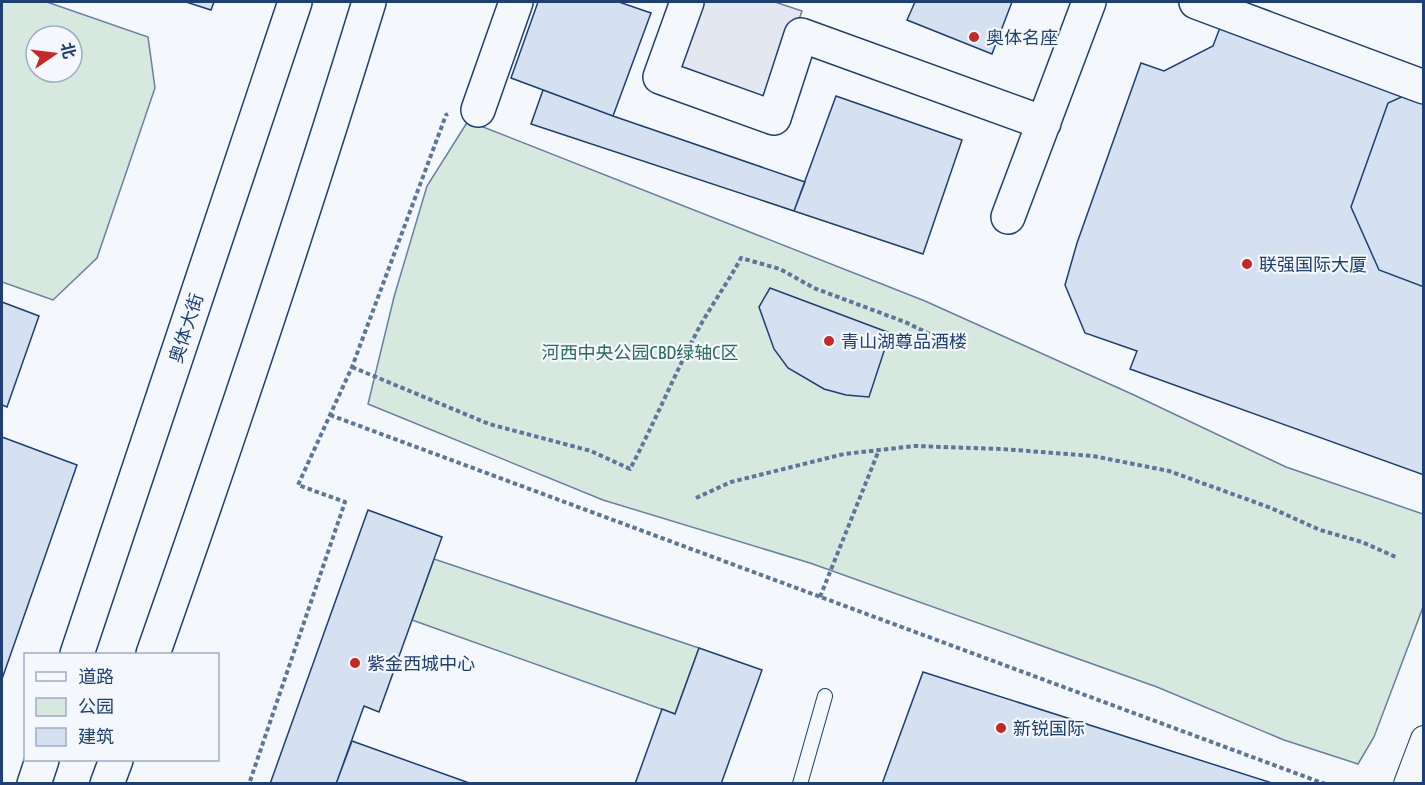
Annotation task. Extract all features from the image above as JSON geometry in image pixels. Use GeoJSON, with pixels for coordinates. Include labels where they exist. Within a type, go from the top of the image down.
{"type":"FeatureCollection","features":[{"type":"Feature","properties":{"kind":"main road","name":"奥体大街"},"geometry":{"type":"LineString","coordinates":[[77,653],[295,2]]}},
{"type":"Feature","properties":{"kind":"main road"},"geometry":{"type":"LineString","coordinates":[[153,653],[213,486],[295,240],[369,2]]}},
{"type":"Feature","properties":{"kind":"main road"},"geometry":{"type":"LineString","coordinates":[[478,110],[516,2]]}},
{"type":"Feature","properties":{"kind":"main road"},"geometry":{"type":"LineString","coordinates":[[687,2],[660,77],[774,118],[801,35],[1044,123]]}},
{"type":"Feature","properties":{"kind":"main road"},"geometry":{"type":"LineString","coordinates":[[1008,217],[1089,2]]}},
{"type":"Feature","properties":{"kind":"main road"},"geometry":{"type":"LineString","coordinates":[[1196,2],[1424,87]]}},
{"type":"Feature","properties":{"kind":"main road"},"geometry":{"type":"LineString","coordinates":[[34,783],[41,761]]}},
{"type":"Feature","properties":{"kind":"main road"},"geometry":{"type":"LineString","coordinates":[[107,783],[115,761]]}},
{"type":"Feature","properties":{"kind":"street"},"geometry":{"type":"LineString","coordinates":[[1407,783],[1424,739]]}},
{"type":"Feature","properties":{"kind":"lane"},"geometry":{"type":"LineString","coordinates":[[800,783],[825,696]]}},
{"type":"Feature","properties":{"kind":"path"},"geometry":{"type":"LineString","coordinates":[[250,780],[345,502],[298,485],[352,367],[446,115]]}},
{"type":"Feature","properties":{"kind":"path"},"geometry":{"type":"LineString","coordinates":[[352,367],[489,424],[591,451],[630,469],[701,325],[724,290],[741,258],[780,269],[814,288],[905,322],[936,338]]}},
{"type":"Feature","properties":{"kind":"path"},"geometry":{"type":"LineString","coordinates":[[330,415],[1325,783]]}},
{"type":"Feature","properties":{"kind":"path"},"geometry":{"type":"LineString","coordinates":[[696,498],[731,482],[844,454],[915,446],[1093,456],[1169,471],[1271,508],[1320,530],[1362,542],[1398,558]]}},
{"type":"Feature","properties":{"kind":"path"},"geometry":{"type":"LineString","coordinates":[[820,597],[879,450]]}},
{"type":"Feature","properties":{"kind":"green space"},"geometry":{"type":"Polygon","coordinates":[[[2,2],[47,2],[148,37],[155,88],[97,258],[53,300],[2,282],[2,2]]]}},
{"type":"Feature","properties":{"kind":"green space","name":"河西中央公园CBD绿轴C区"},"geometry":{"type":"Polygon","coordinates":[[[468,121],[925,301],[1134,395],[1286,467],[1423,514],[1423,607],[1374,737],[1358,764],[1284,740],[1157,687],[810,563],[603,500],[368,404],[394,297],[427,186],[468,121]]]}},
{"type":"Feature","properties":{"kind":"green space"},"geometry":{"type":"Polygon","coordinates":[[[434,559],[699,648],[675,714],[412,620],[434,559]]]}},
{"type":"Feature","properties":{"kind":"shaded area"},"geometry":{"type":"Polygon","coordinates":[[[696,2],[775,2],[802,11],[768,108],[670,73],[696,2]]]}},
{"type":"Feature","properties":{"kind":"building"},"geometry":{"type":"Polygon","coordinates":[[[186,2],[214,2],[211,10],[186,2]]]}},
{"type":"Feature","properties":{"kind":"building"},"geometry":{"type":"Polygon","coordinates":[[[538,2],[619,2],[651,13],[613,116],[511,78],[538,2]]]}},
{"type":"Feature","properties":{"kind":"building","name":"奥体名座"},"geometry":{"type":"Polygon","coordinates":[[[915,2],[1012,2],[992,54],[907,20],[915,2]]]}},
{"type":"Feature","properties":{"kind":"building","name":"联强国际大厦"},"geometry":{"type":"Polygon","coordinates":[[[1221,25],[1424,100],[1424,475],[1130,369],[1137,351],[1085,333],[1065,285],[1077,243],[1141,63],[1164,71],[1213,46],[1221,25]]]}},
{"type":"Feature","properties":{"kind":"building"},"geometry":{"type":"Polygon","coordinates":[[[543,90],[805,182],[794,211],[531,124],[543,90]]]}},
{"type":"Feature","properties":{"kind":"building"},"geometry":{"type":"Polygon","coordinates":[[[1408,94],[1424,100],[1424,287],[1379,270],[1351,207],[1388,103],[1408,94]]]}},
{"type":"Feature","properties":{"kind":"building"},"geometry":{"type":"Polygon","coordinates":[[[836,96],[962,140],[923,254],[794,211],[836,96]]]}},
{"type":"Feature","properties":{"kind":"building","name":"青山湖尊品酒楼"},"geometry":{"type":"Polygon","coordinates":[[[770,288],[890,333],[869,397],[846,395],[824,389],[788,368],[774,349],[759,307],[770,288]]]}},
{"type":"Feature","properties":{"kind":"building"},"geometry":{"type":"Polygon","coordinates":[[[2,302],[39,316],[7,407],[2,405],[2,302]]]}},
{"type":"Feature","properties":{"kind":"building"},"geometry":{"type":"Polygon","coordinates":[[[2,302],[39,316],[7,407],[2,405],[2,302]]]}},
{"type":"Feature","properties":{"kind":"building"},"geometry":{"type":"Polygon","coordinates":[[[2,437],[77,465],[2,679],[2,437]]]}},
{"type":"Feature","properties":{"kind":"building","name":"紫金西城中心"},"geometry":{"type":"Polygon","coordinates":[[[368,510],[442,537],[379,712],[364,706],[336,784],[270,784],[368,510]]]}},
{"type":"Feature","properties":{"kind":"building"},"geometry":{"type":"Polygon","coordinates":[[[699,648],[762,670],[721,784],[635,784],[662,709],[675,714],[699,648]]]}},
{"type":"Feature","properties":{"kind":"building","name":"新锐国际"},"geometry":{"type":"Polygon","coordinates":[[[923,672],[1275,784],[882,784],[923,672]]]}},
{"type":"Feature","properties":{"kind":"building"},"geometry":{"type":"Polygon","coordinates":[[[352,741],[472,784],[336,784],[352,741]]]}},
{"type":"Feature","properties":{"kind":"place","name":"奥体名座"},"geometry":{"type":"Point","coordinates":[974,37]}},
{"type":"Feature","properties":{"kind":"place","name":"联强国际大厦"},"geometry":{"type":"Point","coordinates":[1247,264]}},
{"type":"Feature","properties":{"kind":"place","name":"青山湖尊品酒楼"},"geometry":{"type":"Point","coordinates":[829,341]}},
{"type":"Feature","properties":{"kind":"place","name":"紫金西城中心"},"geometry":{"type":"Point","coordinates":[355,663]}},
{"type":"Feature","properties":{"kind":"place","name":"新锐国际"},"geometry":{"type":"Point","coordinates":[1001,728]}}]}
